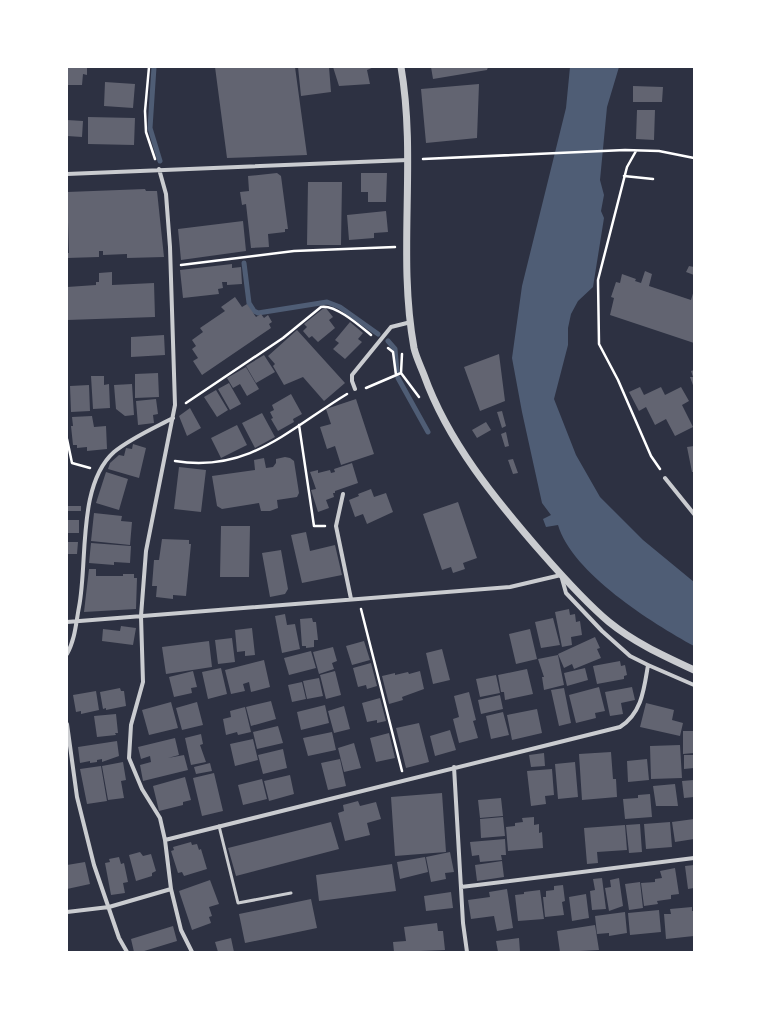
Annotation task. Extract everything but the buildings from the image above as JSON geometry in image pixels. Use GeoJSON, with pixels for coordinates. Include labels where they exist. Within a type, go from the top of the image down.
{"type":"FeatureCollection","features":[{"type":"Feature","properties":{"kind":"street"},"geometry":{"type":"LineString","coordinates":[[401,67],[405,90],[408,160],[407,288],[414,350],[431,396],[463,451],[514,521],[561,575],[609,621],[641,645],[694,670]]}},
{"type":"Feature","properties":{"kind":"street"},"geometry":{"type":"LineString","coordinates":[[67,174],[408,160]]}},
{"type":"Feature","properties":{"kind":"street"},"geometry":{"type":"LineString","coordinates":[[160,169],[166,194],[171,266],[175,405],[146,551],[141,616],[143,682],[131,725],[128,758],[142,789],[160,818],[165,840],[170,889],[181,930],[192,952]]}},
{"type":"Feature","properties":{"kind":"street"},"geometry":{"type":"LineString","coordinates":[[355,389],[352,376],[379,341],[391,327],[411,322]]}},
{"type":"Feature","properties":{"kind":"street"},"geometry":{"type":"LineString","coordinates":[[67,654],[72,646],[82,593],[89,504],[101,471],[115,452],[146,432],[173,418]]}},
{"type":"Feature","properties":{"kind":"street"},"geometry":{"type":"LineString","coordinates":[[665,478],[694,514]]}},
{"type":"Feature","properties":{"kind":"street"},"geometry":{"type":"LineString","coordinates":[[343,494],[336,526],[351,599]]}},
{"type":"Feature","properties":{"kind":"street"},"geometry":{"type":"LineString","coordinates":[[67,622],[510,587],[561,575]]}},
{"type":"Feature","properties":{"kind":"street"},"geometry":{"type":"LineString","coordinates":[[561,575],[566,592],[602,631],[630,656],[648,666],[694,685]]}},
{"type":"Feature","properties":{"kind":"street"},"geometry":{"type":"LineString","coordinates":[[165,840],[620,726],[635,714],[644,688],[648,666]]}},
{"type":"Feature","properties":{"kind":"street"},"geometry":{"type":"LineString","coordinates":[[67,724],[77,797],[94,866],[119,938],[127,952]]}},
{"type":"Feature","properties":{"kind":"street"},"geometry":{"type":"LineString","coordinates":[[454,767],[461,887],[467,952]]}},
{"type":"Feature","properties":{"kind":"street"},"geometry":{"type":"LineString","coordinates":[[461,887],[694,858]]}},
{"type":"Feature","properties":{"kind":"street"},"geometry":{"type":"LineString","coordinates":[[67,912],[109,907],[170,889]]}},
{"type":"Feature","properties":{"kind":"lane"},"geometry":{"type":"LineString","coordinates":[[219,826],[238,903],[291,893]]}},
{"type":"Feature","properties":{"kind":"path"},"geometry":{"type":"LineString","coordinates":[[149,67],[145,111],[146,132],[160,169]]}},
{"type":"Feature","properties":{"kind":"path"},"geometry":{"type":"LineString","coordinates":[[423,159],[625,150],[659,151],[694,158]]}},
{"type":"Feature","properties":{"kind":"path"},"geometry":{"type":"LineString","coordinates":[[636,150],[626,167],[598,280],[599,344],[618,380],[651,456],[665,478]]}},
{"type":"Feature","properties":{"kind":"path"},"geometry":{"type":"LineString","coordinates":[[624,176],[653,179]]}},
{"type":"Feature","properties":{"kind":"path"},"geometry":{"type":"LineString","coordinates":[[171,266],[294,251],[407,246]]}},
{"type":"Feature","properties":{"kind":"path"},"geometry":{"type":"LineString","coordinates":[[174,411],[283,338],[321,307],[328,306],[336,310],[393,352],[396,375]]}},
{"type":"Feature","properties":{"kind":"path"},"geometry":{"type":"LineString","coordinates":[[402,346],[401,373],[422,402]]}},
{"type":"Feature","properties":{"kind":"path"},"geometry":{"type":"LineString","coordinates":[[164,459],[194,464],[229,460],[250,454],[280,439],[298,425],[355,389],[360,391],[401,373]]}},
{"type":"Feature","properties":{"kind":"path"},"geometry":{"type":"LineString","coordinates":[[298,425],[314,526],[336,526]]}},
{"type":"Feature","properties":{"kind":"path"},"geometry":{"type":"LineString","coordinates":[[67,439],[71,461],[74,464],[101,471]]}},
{"type":"Feature","properties":{"kind":"path"},"geometry":{"type":"LineString","coordinates":[[358,599],[404,779]]}},
{"type":"Feature","properties":{"kind":"water"},"geometry":{"type":"Polygon","coordinates":[[[570,67],[619,67],[607,107],[600,180],[604,195],[601,211],[604,218],[593,287],[578,301],[571,314],[568,328],[568,345],[554,399],[576,455],[600,497],[643,540],[694,582],[694,646],[657,624],[616,595],[579,561],[566,543],[558,525],[546,527],[543,519],[551,515],[542,503],[512,358],[522,286],[566,108],[570,67]]]}},
{"type":"Feature","properties":{"kind":"waterway"},"geometry":{"type":"LineString","coordinates":[[154,67],[150,128],[160,161]]}},
{"type":"Feature","properties":{"kind":"waterway"},"geometry":{"type":"LineString","coordinates":[[244,263],[249,303],[254,311],[258,313],[327,302],[340,307],[378,334]]}},
{"type":"Feature","properties":{"kind":"waterway"},"geometry":{"type":"LineString","coordinates":[[388,341],[395,349],[397,372]]}},
{"type":"Feature","properties":{"kind":"waterway"},"geometry":{"type":"LineString","coordinates":[[398,378],[428,432]]}}]}
